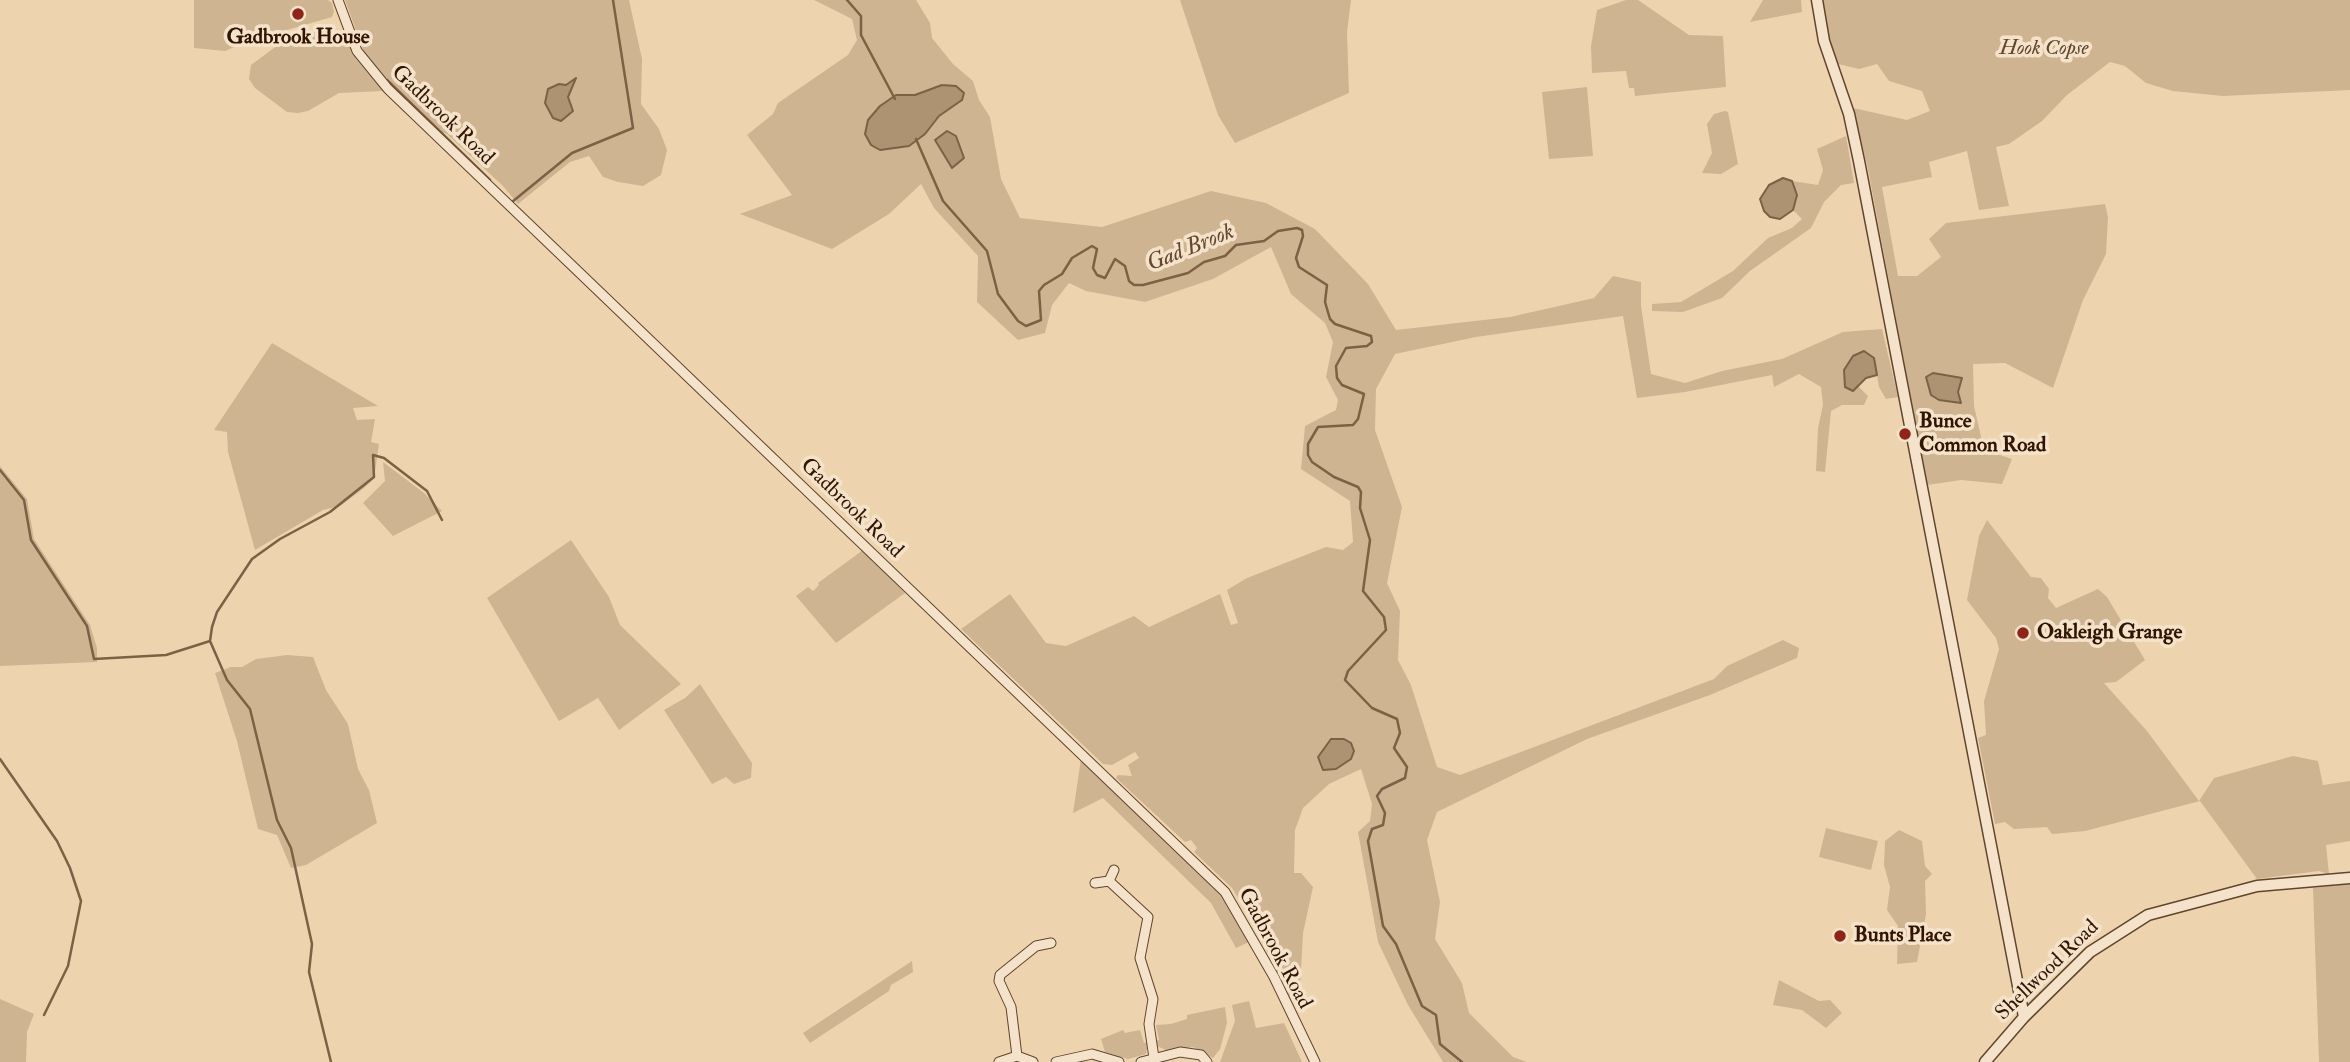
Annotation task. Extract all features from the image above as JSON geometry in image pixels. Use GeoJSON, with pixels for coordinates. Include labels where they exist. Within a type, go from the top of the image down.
{"type":"FeatureCollection","features":[{"type":"Feature","properties":{"kind":"street","name":"Gadbrook Road"},"geometry":{"type":"LineString","coordinates":[[338,0],[357,51],[388,89],[1225,891],[1274,977],[1315,1062]]}},
{"type":"Feature","properties":{"kind":"street"},"geometry":{"type":"LineString","coordinates":[[1817,0],[1824,41],[1849,114],[1859,161],[2024,1017]]}},
{"type":"Feature","properties":{"kind":"street"},"geometry":{"type":"LineString","coordinates":[[1109,881],[1114,870]]}},
{"type":"Feature","properties":{"kind":"street","name":"Shellwood Road"},"geometry":{"type":"LineString","coordinates":[[1985,1062],[2024,1017],[2103,940],[2148,915],[2257,886],[2350,878]]}},
{"type":"Feature","properties":{"kind":"street"},"geometry":{"type":"LineString","coordinates":[[1095,883],[1109,881]]}},
{"type":"Feature","properties":{"kind":"street"},"geometry":{"type":"LineString","coordinates":[[1109,881],[1148,917],[1140,958],[1153,999],[1149,1024],[1154,1058]]}},
{"type":"Feature","properties":{"kind":"street"},"geometry":{"type":"LineString","coordinates":[[1017,1056],[1011,1007],[999,981],[1000,975],[1036,946],[1051,943]]}},
{"type":"Feature","properties":{"kind":"street"},"geometry":{"type":"LineString","coordinates":[[1140,1062],[1191,1052],[1207,1062]]}},
{"type":"Feature","properties":{"kind":"street"},"geometry":{"type":"LineString","coordinates":[[1056,1062],[1092,1054],[1119,1062]]}},
{"type":"Feature","properties":{"kind":"street"},"geometry":{"type":"LineString","coordinates":[[999,1062],[1017,1056],[1033,1062]]}},
{"type":"Feature","properties":{"kind":"green space"},"geometry":{"type":"Polygon","coordinates":[[[194,0],[328,0],[332,3],[334,12],[332,17],[246,42],[225,51],[194,48],[194,0]]]}},
{"type":"Feature","properties":{"kind":"green space"},"geometry":{"type":"Polygon","coordinates":[[[345,0],[629,0],[642,59],[641,104],[659,129],[667,150],[661,175],[643,186],[618,182],[603,177],[589,156],[570,162],[518,204],[503,186],[447,134],[435,129],[379,73],[364,52],[345,0]]]}},
{"type":"Feature","properties":{"kind":"green space"},"geometry":{"type":"Polygon","coordinates":[[[814,0],[916,0],[930,23],[932,38],[953,64],[973,81],[979,100],[990,117],[1001,179],[1020,218],[1102,227],[1211,191],[1266,203],[1315,229],[1368,284],[1396,330],[1510,317],[1594,298],[1613,276],[1641,282],[1641,306],[1651,374],[1685,383],[1722,371],[1782,359],[1843,332],[1882,329],[1898,397],[1886,399],[1879,387],[1874,358],[1853,391],[1858,386],[1868,396],[1864,405],[1842,405],[1831,411],[1825,472],[1816,471],[1818,428],[1823,405],[1821,387],[1799,374],[1774,387],[1772,375],[1685,392],[1637,398],[1623,316],[1476,337],[1395,354],[1376,389],[1375,430],[1402,507],[1387,583],[1400,611],[1398,660],[1411,685],[1437,767],[1460,775],[1714,679],[1727,666],[1783,640],[1799,648],[1797,658],[1710,695],[1587,739],[1437,812],[1427,840],[1440,902],[1435,939],[1462,983],[1469,1013],[1513,1057],[1527,1062],[1443,1062],[1408,1005],[1378,942],[1358,832],[1370,821],[1372,804],[1361,769],[1329,784],[1303,808],[1295,830],[1294,873],[1301,873],[1313,887],[1303,933],[1300,990],[1290,997],[1250,917],[1232,888],[1194,852],[1197,848],[1191,840],[1185,842],[1116,778],[1118,775],[1132,776],[1128,765],[1139,758],[1135,752],[1112,765],[1103,764],[961,629],[1010,594],[1046,643],[1066,646],[1134,616],[1149,627],[1220,594],[1231,625],[1238,623],[1227,590],[1247,578],[1326,547],[1343,550],[1353,542],[1350,501],[1301,469],[1305,426],[1336,410],[1338,400],[1326,377],[1333,342],[1325,323],[1291,294],[1271,247],[1213,279],[1145,302],[1086,291],[1069,283],[1052,305],[1045,333],[1018,340],[977,302],[978,256],[934,208],[921,184],[889,214],[832,249],[740,214],[792,195],[747,135],[773,114],[778,103],[848,55],[857,40],[852,19],[814,0]],[[942,85],[915,95],[902,96],[871,145],[880,150],[910,146],[925,134],[939,116],[962,100],[942,85]]]}},
{"type":"Feature","properties":{"kind":"green space"},"geometry":{"type":"Polygon","coordinates":[[[1180,0],[1351,0],[1347,32],[1349,93],[1235,143],[1218,115],[1180,0]]]}},
{"type":"Feature","properties":{"kind":"green space"},"geometry":{"type":"Polygon","coordinates":[[[1626,0],[1638,0],[1689,35],[1723,36],[1726,87],[1635,96],[1634,88],[1629,88],[1626,71],[1592,73],[1591,46],[1597,10],[1626,0]]]}},
{"type":"Feature","properties":{"kind":"green space"},"geometry":{"type":"Polygon","coordinates":[[[1763,0],[1801,0],[1802,12],[1750,22],[1763,0]]]}},
{"type":"Feature","properties":{"kind":"green space","name":"Hook Copse"},"geometry":{"type":"Polygon","coordinates":[[[1823,0],[2350,0],[2350,90],[2223,96],[2173,91],[2146,83],[2125,66],[2110,62],[2067,95],[2042,121],[2009,144],[1996,147],[2009,206],[1979,210],[1967,151],[1929,162],[1932,177],[1882,187],[1898,276],[1917,276],[1941,257],[1929,239],[1946,223],[2105,204],[2108,217],[2106,254],[2083,300],[2053,388],[2005,363],[1973,364],[1974,406],[1982,441],[1988,451],[2012,459],[2002,484],[1961,480],[1927,485],[1868,169],[1853,108],[1907,120],[1930,111],[1922,91],[1889,81],[1877,64],[1859,69],[1838,64],[1827,32],[1823,0]]]}},
{"type":"Feature","properties":{"kind":"green space"},"geometry":{"type":"Polygon","coordinates":[[[331,27],[346,37],[352,54],[383,91],[339,93],[308,111],[298,113],[287,112],[255,88],[249,79],[251,65],[282,42],[331,27]]]}},
{"type":"Feature","properties":{"kind":"green space"},"geometry":{"type":"Polygon","coordinates":[[[1587,87],[1593,156],[1549,159],[1542,92],[1587,87]]]}},
{"type":"Feature","properties":{"kind":"green space"},"geometry":{"type":"Polygon","coordinates":[[[1728,112],[1738,164],[1721,174],[1702,173],[1712,153],[1707,124],[1714,114],[1728,112]]]}},
{"type":"Feature","properties":{"kind":"green space"},"geometry":{"type":"Polygon","coordinates":[[[1846,136],[1854,183],[1841,185],[1824,202],[1811,228],[1750,271],[1722,298],[1683,312],[1652,311],[1652,304],[1681,302],[1733,271],[1768,238],[1792,228],[1802,219],[1793,210],[1797,195],[1792,181],[1818,185],[1823,170],[1817,149],[1846,136]]]}},
{"type":"Feature","properties":{"kind":"green space"},"geometry":{"type":"Polygon","coordinates":[[[272,343],[378,406],[353,408],[357,420],[375,419],[371,442],[379,444],[374,478],[364,488],[340,506],[323,510],[255,550],[228,452],[227,432],[214,430],[272,343]]]}},
{"type":"Feature","properties":{"kind":"green space"},"geometry":{"type":"Polygon","coordinates":[[[383,462],[424,493],[442,511],[393,536],[363,503],[385,481],[383,462]]]}},
{"type":"Feature","properties":{"kind":"green space"},"geometry":{"type":"Polygon","coordinates":[[[0,466],[27,499],[34,539],[90,625],[97,648],[97,662],[0,666],[0,466]]]}},
{"type":"Feature","properties":{"kind":"green space"},"geometry":{"type":"Polygon","coordinates":[[[1987,520],[2031,577],[2041,578],[2049,589],[2048,598],[2056,608],[2098,589],[2107,597],[2145,660],[2116,682],[2104,683],[2147,731],[2199,801],[2214,778],[2293,756],[2318,761],[2323,785],[2350,781],[2350,841],[2326,845],[2329,874],[2319,871],[2257,879],[2200,801],[2085,831],[2052,834],[2047,827],[2014,829],[2005,822],[1995,824],[1978,738],[1986,735],[1984,701],[1999,649],[1996,638],[1967,600],[1979,536],[1987,520]]]}},
{"type":"Feature","properties":{"kind":"green space"},"geometry":{"type":"Polygon","coordinates":[[[571,540],[609,597],[620,625],[681,684],[619,730],[598,698],[559,721],[487,598],[571,540]]]}},
{"type":"Feature","properties":{"kind":"green space"},"geometry":{"type":"Polygon","coordinates":[[[863,550],[905,593],[836,643],[796,596],[808,587],[813,591],[818,583],[863,550]]]}},
{"type":"Feature","properties":{"kind":"green space"},"geometry":{"type":"Polygon","coordinates":[[[287,655],[313,657],[326,690],[348,724],[358,769],[369,790],[377,823],[306,865],[291,868],[277,835],[258,829],[237,741],[215,673],[231,667],[242,667],[256,659],[287,655]]]}},
{"type":"Feature","properties":{"kind":"green space"},"geometry":{"type":"Polygon","coordinates":[[[700,684],[752,763],[751,778],[734,784],[726,777],[712,784],[664,710],[685,698],[700,684]]]}},
{"type":"Feature","properties":{"kind":"green space"},"geometry":{"type":"Polygon","coordinates":[[[1081,759],[1220,893],[1249,942],[1236,948],[1211,903],[1103,798],[1073,813],[1081,759]]]}},
{"type":"Feature","properties":{"kind":"green space"},"geometry":{"type":"Polygon","coordinates":[[[1826,828],[1878,841],[1871,870],[1819,857],[1826,828]]]}},
{"type":"Feature","properties":{"kind":"green space"},"geometry":{"type":"Polygon","coordinates":[[[1899,830],[1922,841],[1925,866],[1932,874],[1925,881],[1926,914],[1917,962],[1897,964],[1898,926],[1887,910],[1890,887],[1884,865],[1885,841],[1899,830]]]}},
{"type":"Feature","properties":{"kind":"green space"},"geometry":{"type":"Polygon","coordinates":[[[2350,884],[2350,1062],[2319,1062],[2313,888],[2350,884]]]}},
{"type":"Feature","properties":{"kind":"green space"},"geometry":{"type":"Polygon","coordinates":[[[912,961],[913,972],[810,1043],[803,1033],[912,961]]]}},
{"type":"Feature","properties":{"kind":"green space"},"geometry":{"type":"Polygon","coordinates":[[[1779,980],[1819,1001],[1830,1000],[1842,1013],[1826,1028],[1802,1010],[1773,1005],[1779,980]]]}},
{"type":"Feature","properties":{"kind":"green space"},"geometry":{"type":"Polygon","coordinates":[[[0,999],[34,1014],[27,1032],[26,1062],[0,1062],[0,999]]]}},
{"type":"Feature","properties":{"kind":"green space"},"geometry":{"type":"Polygon","coordinates":[[[1249,1001],[1256,1028],[1284,1023],[1302,1062],[1220,1062],[1235,1021],[1232,1005],[1249,1001]]]}},
{"type":"Feature","properties":{"kind":"green space"},"geometry":{"type":"Polygon","coordinates":[[[1225,1007],[1227,1023],[1220,1049],[1213,1058],[1193,1047],[1168,1051],[1157,1046],[1155,1041],[1159,1040],[1156,1025],[1171,1024],[1187,1019],[1187,1015],[1225,1007]]]}},
{"type":"Feature","properties":{"kind":"green space"},"geometry":{"type":"Polygon","coordinates":[[[1123,1030],[1125,1033],[1140,1030],[1144,1043],[1148,1042],[1146,1054],[1128,1059],[1105,1052],[1101,1039],[1123,1030]]]}},
{"type":"Feature","properties":{"kind":"shaded area"},"geometry":{"type":"Polygon","coordinates":[[[576,78],[568,97],[573,111],[561,121],[553,118],[545,103],[548,89],[559,84],[566,85],[576,78]]]}},
{"type":"Feature","properties":{"kind":"shaded area"},"geometry":{"type":"Polygon","coordinates":[[[942,85],[956,86],[964,93],[962,100],[939,116],[925,134],[909,146],[880,150],[871,145],[865,134],[868,120],[880,106],[896,95],[915,95],[942,85]]]}},
{"type":"Feature","properties":{"kind":"shaded area"},"geometry":{"type":"Polygon","coordinates":[[[947,131],[956,136],[964,158],[952,168],[935,140],[947,131]]]}},
{"type":"Feature","properties":{"kind":"shaded area"},"geometry":{"type":"Polygon","coordinates":[[[1783,178],[1792,181],[1797,195],[1793,210],[1780,219],[1770,217],[1764,211],[1760,199],[1769,185],[1783,178]]]}},
{"type":"Feature","properties":{"kind":"shaded area"},"geometry":{"type":"Polygon","coordinates":[[[1864,351],[1874,358],[1877,375],[1866,378],[1853,391],[1845,387],[1844,370],[1853,356],[1864,351]]]}},
{"type":"Feature","properties":{"kind":"shaded area"},"geometry":{"type":"Polygon","coordinates":[[[1933,373],[1962,378],[1958,392],[1961,403],[1939,400],[1931,395],[1926,377],[1933,373]]]}},
{"type":"Feature","properties":{"kind":"shaded area"},"geometry":{"type":"Polygon","coordinates":[[[1331,739],[1344,739],[1351,743],[1354,751],[1351,759],[1336,769],[1323,770],[1318,757],[1331,739]]]}},
{"type":"Feature","properties":{"kind":"waterway"},"geometry":{"type":"LineString","coordinates":[[512,202],[572,153],[633,128],[613,0]]}},
{"type":"Feature","properties":{"kind":"waterway","name":"Gad Brook"},"geometry":{"type":"LineString","coordinates":[[847,0],[861,16],[861,35],[895,99]]}},
{"type":"Feature","properties":{"kind":"waterway"},"geometry":{"type":"LineString","coordinates":[[387,80],[490,180]]}},
{"type":"Feature","properties":{"kind":"waterway","name":"Gad Brook"},"geometry":{"type":"LineString","coordinates":[[916,139],[943,201],[987,251],[998,294],[1018,321],[1026,326],[1041,320],[1039,291],[1062,274],[1072,258],[1092,246],[1097,249],[1093,268],[1097,275],[1105,278],[1115,259],[1125,266],[1129,281],[1134,285],[1143,285],[1188,273],[1204,262],[1225,256],[1236,245],[1264,241],[1278,231],[1297,228],[1302,230],[1303,236],[1296,258],[1299,267],[1327,285],[1325,302],[1330,319],[1335,324],[1371,336],[1372,342],[1367,346],[1346,348],[1336,366],[1337,378],[1342,385],[1364,394],[1358,419],[1353,425],[1318,427],[1308,444],[1308,455],[1312,462],[1334,477],[1358,487],[1361,492],[1360,508],[1370,540],[1363,591],[1384,617],[1386,630],[1348,671],[1345,680],[1372,708],[1397,719],[1400,733],[1394,748],[1407,767],[1405,778],[1382,789],[1377,796],[1385,813],[1383,825],[1372,829],[1368,841],[1383,926],[1396,944],[1422,1006],[1436,1015],[1440,1044],[1462,1062]]}},
{"type":"Feature","properties":{"kind":"waterway"},"geometry":{"type":"LineString","coordinates":[[331,1062],[309,972],[312,944],[291,848],[277,820],[250,709],[227,680],[210,641],[212,627],[217,612],[252,559],[280,539],[330,512],[374,477],[373,455],[384,458],[427,491],[442,520]]}},
{"type":"Feature","properties":{"kind":"waterway"},"geometry":{"type":"LineString","coordinates":[[0,470],[24,500],[31,540],[87,626],[94,659],[166,655],[210,641]]}},
{"type":"Feature","properties":{"kind":"waterway"},"geometry":{"type":"LineString","coordinates":[[0,759],[57,841],[81,901],[68,966],[44,1015]]}},
{"type":"Feature","properties":{"kind":"place","name":"Gadbrook House"},"geometry":{"type":"Point","coordinates":[298,14]}},
{"type":"Feature","properties":{"kind":"place","name":"Bunce Common Road"},"geometry":{"type":"Point","coordinates":[1905,434]}},
{"type":"Feature","properties":{"kind":"place","name":"Oakleigh Grange"},"geometry":{"type":"Point","coordinates":[2023,633]}},
{"type":"Feature","properties":{"kind":"place","name":"Bunts Place"},"geometry":{"type":"Point","coordinates":[1840,936]}}]}
